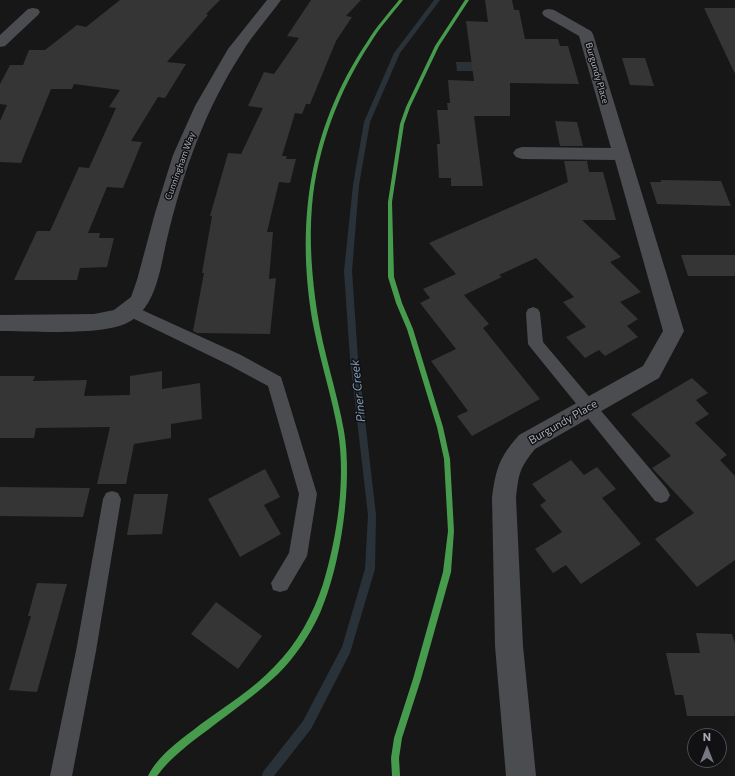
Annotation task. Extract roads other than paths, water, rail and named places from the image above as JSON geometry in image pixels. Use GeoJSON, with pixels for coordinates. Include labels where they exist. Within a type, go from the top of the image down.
{"type":"FeatureCollection","features":[{"type":"Feature","properties":{"kind":"street","name":"Cunningham Way"},"geometry":{"type":"LineString","coordinates":[[0,323],[94,322],[120,317],[139,302],[147,280],[164,213],[182,155],[203,106],[236,49],[274,0]]}},
{"type":"Feature","properties":{"kind":"street"},"geometry":{"type":"LineString","coordinates":[[0,43],[33,12]]}},
{"type":"Feature","properties":{"kind":"street","name":"Burgundy Place"},"geometry":{"type":"LineString","coordinates":[[521,776],[509,646],[504,498],[507,475],[513,459],[527,442],[651,372],[674,331],[620,154],[586,34],[549,12]]}},
{"type":"Feature","properties":{"kind":"street"},"geometry":{"type":"LineString","coordinates":[[522,153],[620,154]]}},
{"type":"Feature","properties":{"kind":"lane"},"geometry":{"type":"LineString","coordinates":[[129,310],[235,360],[275,382],[308,494],[298,556],[280,584]]}},
{"type":"Feature","properties":{"kind":"lane"},"geometry":{"type":"LineString","coordinates":[[533,313],[536,344],[661,495]]}},
{"type":"Feature","properties":{"kind":"lane"},"geometry":{"type":"LineString","coordinates":[[61,776],[86,651],[112,499]]}},
{"type":"Feature","properties":{"kind":"waterway","name":"Piner Creek"},"geometry":{"type":"LineString","coordinates":[[267,776],[307,725],[346,649],[370,569],[372,515],[354,359],[348,271],[356,185],[367,122],[397,53],[437,0]]}}]}
